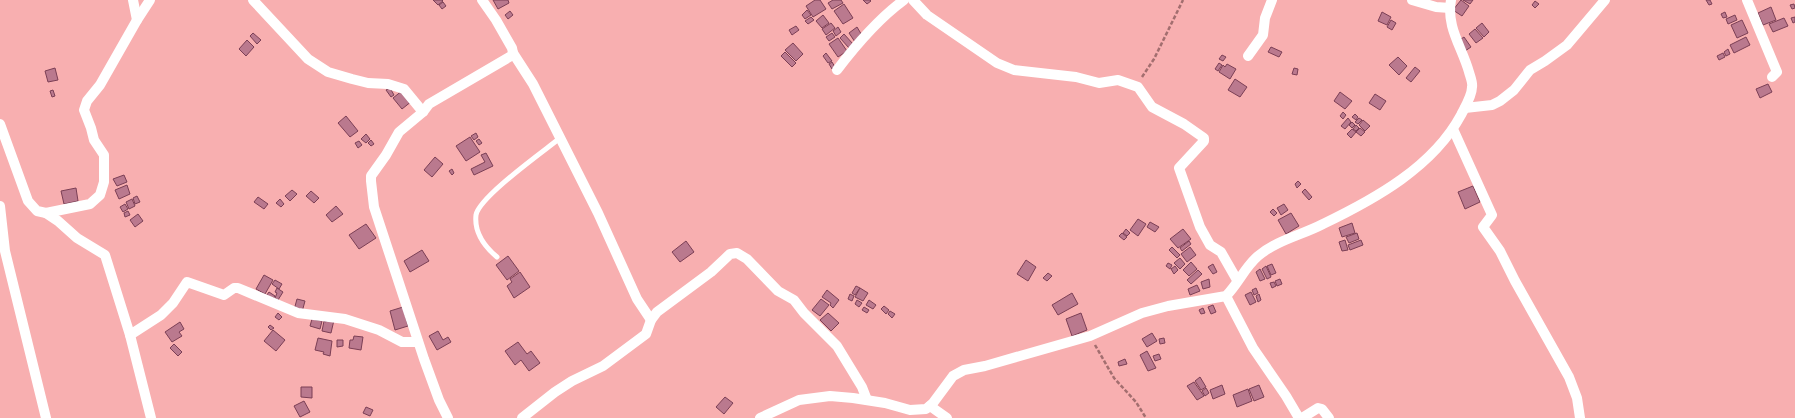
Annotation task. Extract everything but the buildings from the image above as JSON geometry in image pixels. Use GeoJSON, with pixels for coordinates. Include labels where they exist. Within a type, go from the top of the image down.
{"type":"FeatureCollection","features":[{"type":"Feature","properties":{"kind":"street"},"geometry":{"type":"LineString","coordinates":[[133,0],[137,20]]}},
{"type":"Feature","properties":{"kind":"street"},"geometry":{"type":"LineString","coordinates":[[46,213],[90,204],[100,195],[104,182],[104,155],[94,140],[84,110],[87,101],[100,85],[150,0]]}},
{"type":"Feature","properties":{"kind":"street"},"geometry":{"type":"LineString","coordinates":[[253,0],[308,59],[328,72],[368,83],[388,84],[404,89],[423,112]]}},
{"type":"Feature","properties":{"kind":"street"},"geometry":{"type":"LineString","coordinates":[[482,0],[499,25],[513,53],[533,84],[598,213],[637,299],[651,320]]}},
{"type":"Feature","properties":{"kind":"street"},"geometry":{"type":"LineString","coordinates":[[837,70],[868,33],[892,9],[904,0]]}},
{"type":"Feature","properties":{"kind":"street"},"geometry":{"type":"LineString","coordinates":[[913,0],[927,15],[997,63],[1014,70],[1076,77],[1099,83],[1118,80],[1138,87],[1152,107],[1190,128],[1204,138],[1204,141],[1188,156],[1179,168],[1210,245],[1221,252],[1237,280]]}},
{"type":"Feature","properties":{"kind":"street"},"geometry":{"type":"LineString","coordinates":[[1248,56],[1263,35],[1265,18],[1272,0]]}},
{"type":"Feature","properties":{"kind":"street"},"geometry":{"type":"LineString","coordinates":[[760,418],[799,400],[830,396],[867,400],[910,410],[926,409],[953,376],[964,370],[985,366],[1090,336],[1142,313],[1168,306],[1226,296],[1237,280],[1259,256],[1283,240],[1323,224],[1368,199],[1418,168],[1453,129],[1465,108],[1473,86],[1465,58],[1454,38],[1450,4],[1436,7],[1412,0]]}},
{"type":"Feature","properties":{"kind":"street"},"geometry":{"type":"LineString","coordinates":[[1465,108],[1492,105],[1500,101],[1514,90],[1530,70],[1567,45],[1606,0]]}},
{"type":"Feature","properties":{"kind":"street"},"geometry":{"type":"LineString","coordinates":[[1746,0],[1777,72],[1772,77]]}},
{"type":"Feature","properties":{"kind":"street"},"geometry":{"type":"LineString","coordinates":[[448,418],[439,400],[418,342],[374,208],[371,176],[386,155],[399,132],[423,112],[429,104],[505,60],[513,53]]}},
{"type":"Feature","properties":{"kind":"street"},"geometry":{"type":"LineString","coordinates":[[0,124],[28,202],[37,211],[46,213],[58,221],[77,238],[105,255],[130,335],[151,418]]}},
{"type":"Feature","properties":{"kind":"street"},"geometry":{"type":"LineString","coordinates":[[1453,129],[1492,215],[1483,227],[1500,251],[1515,282],[1569,377],[1576,398],[1580,418]]}},
{"type":"Feature","properties":{"kind":"street"},"geometry":{"type":"LineString","coordinates":[[0,206],[5,251],[46,418]]}},
{"type":"Feature","properties":{"kind":"street"},"geometry":{"type":"LineString","coordinates":[[522,418],[555,392],[572,381],[603,366],[646,334],[651,320],[657,312],[711,272],[730,254],[737,253],[747,259],[778,291],[794,300],[804,313],[837,346],[862,387],[867,400]]}},
{"type":"Feature","properties":{"kind":"street"},"geometry":{"type":"LineString","coordinates":[[130,335],[161,315],[173,303],[186,282],[224,295],[234,288],[238,288],[298,313],[345,319],[379,330],[402,342],[418,342]]}},
{"type":"Feature","properties":{"kind":"street"},"geometry":{"type":"LineString","coordinates":[[1226,296],[1253,348],[1286,396],[1298,418]]}},
{"type":"Feature","properties":{"kind":"street"},"geometry":{"type":"LineString","coordinates":[[930,406],[947,418]]}},
{"type":"Feature","properties":{"kind":"street"},"geometry":{"type":"LineString","coordinates":[[1302,418],[1318,408],[1322,410],[1329,418]]}},
{"type":"Feature","properties":{"kind":"lane"},"geometry":{"type":"LineString","coordinates":[[496,257],[485,247],[477,230],[476,214],[483,203],[504,183],[560,138]]}},
{"type":"Feature","properties":{"kind":"path"},"geometry":{"type":"LineString","coordinates":[[1138,87],[1143,74],[1154,58],[1183,0]]}},
{"type":"Feature","properties":{"kind":"path"},"geometry":{"type":"LineString","coordinates":[[1090,336],[1114,378],[1131,397],[1146,418]]}}]}
